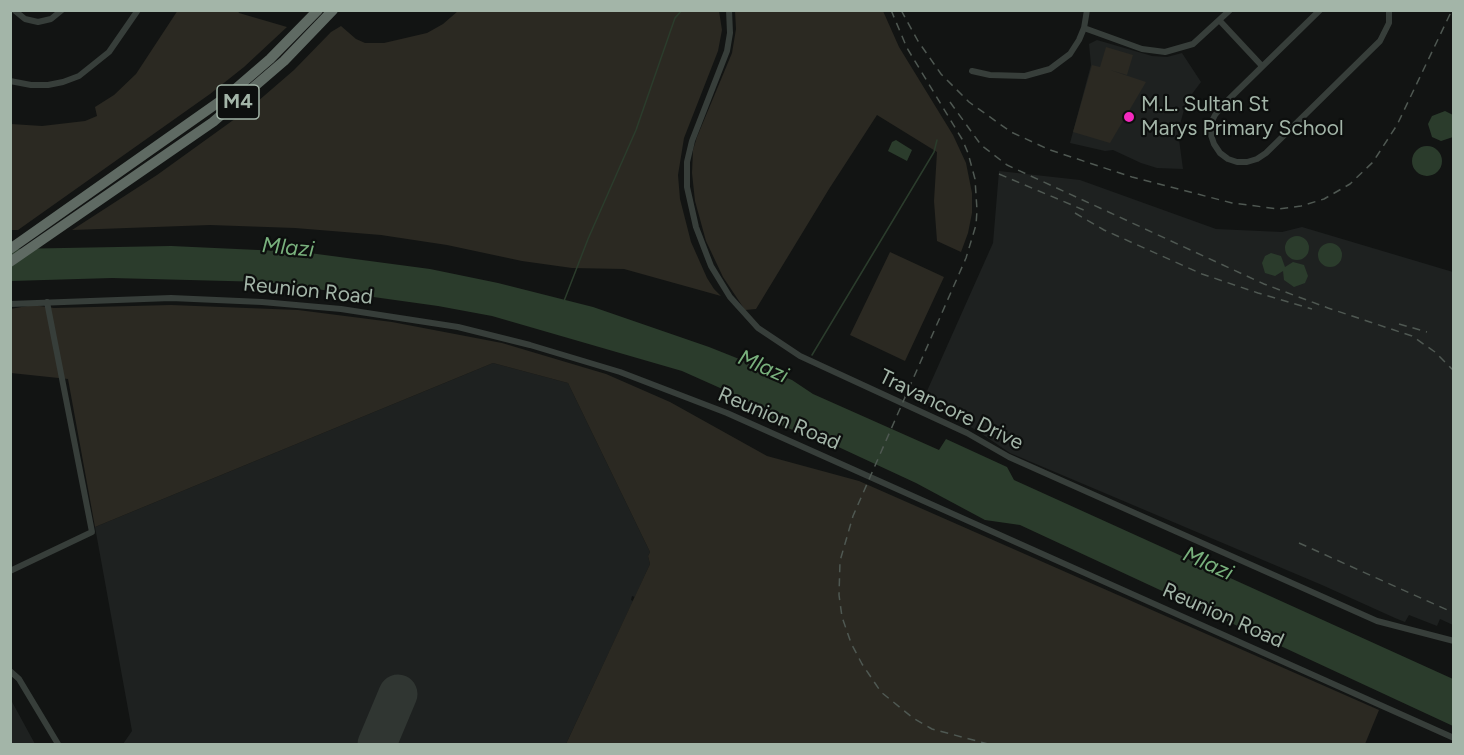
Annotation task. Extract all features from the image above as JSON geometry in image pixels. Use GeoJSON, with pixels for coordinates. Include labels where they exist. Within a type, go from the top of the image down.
{"type":"FeatureCollection","features":[{"type":"Feature","properties":{"kind":"highway","name":"M4"},"geometry":{"type":"LineString","coordinates":[[10,249],[200,117],[242,84],[292,38],[328,12]]}},
{"type":"Feature","properties":{"kind":"highway","name":"M4"},"geometry":{"type":"LineString","coordinates":[[10,262],[213,122],[284,61],[328,12]]}},
{"type":"Feature","properties":{"kind":"street"},"geometry":{"type":"LineString","coordinates":[[14,10],[25,19],[38,22],[51,19],[62,10]]}},
{"type":"Feature","properties":{"kind":"street"},"geometry":{"type":"LineString","coordinates":[[10,81],[48,85],[79,76],[105,57],[138,10]]}},
{"type":"Feature","properties":{"kind":"street","name":"Travancore Drive"},"geometry":{"type":"LineString","coordinates":[[729,10],[730,33],[727,51],[690,145],[687,187],[696,227],[711,266],[730,297],[758,328],[800,356],[967,433],[1009,457],[1119,507],[1377,621],[1454,641]]}},
{"type":"Feature","properties":{"kind":"street"},"geometry":{"type":"LineString","coordinates":[[972,70],[990,75],[1024,76],[1050,69],[1070,54],[1084,28],[1087,10]]}},
{"type":"Feature","properties":{"kind":"street"},"geometry":{"type":"LineString","coordinates":[[1084,28],[1142,49],[1165,52],[1193,44],[1230,10]]}},
{"type":"Feature","properties":{"kind":"street"},"geometry":{"type":"LineString","coordinates":[[1320,10],[1223,105],[1211,123],[1214,144],[1228,159],[1237,162],[1257,159],[1266,153],[1380,41],[1389,23],[1389,10]]}},
{"type":"Feature","properties":{"kind":"street"},"geometry":{"type":"LineString","coordinates":[[1220,21],[1262,66]]}},
{"type":"Feature","properties":{"kind":"street","name":"Reunion Road"},"geometry":{"type":"LineString","coordinates":[[10,304],[201,299],[340,309],[458,327],[530,345],[620,372],[726,413],[1454,738]]}},
{"type":"Feature","properties":{"kind":"street"},"geometry":{"type":"LineString","coordinates":[[10,571],[92,532],[47,302]]}},
{"type":"Feature","properties":{"kind":"street"},"geometry":{"type":"LineString","coordinates":[[10,671],[20,679],[58,744]]}},
{"type":"Feature","properties":{"kind":"shaded area"},"geometry":{"type":"Polygon","coordinates":[[[178,10],[238,11],[287,27],[244,67],[210,94],[18,230],[11,230],[11,124],[42,126],[85,121],[97,116],[95,107],[114,95],[136,74],[178,10]]]}},
{"type":"Feature","properties":{"kind":"shaded area"},"geometry":{"type":"Polygon","coordinates":[[[458,11],[719,11],[722,30],[718,51],[684,138],[678,175],[680,199],[691,242],[707,278],[721,296],[624,269],[572,268],[381,235],[295,228],[210,225],[72,230],[157,175],[250,108],[294,70],[331,32],[341,26],[356,39],[365,43],[384,43],[427,33],[443,24],[458,11]]]}},
{"type":"Feature","properties":{"kind":"shaded area"},"geometry":{"type":"Polygon","coordinates":[[[735,11],[883,11],[899,47],[953,135],[966,163],[972,193],[972,213],[961,252],[937,241],[934,201],[937,152],[877,115],[756,309],[745,310],[723,277],[706,241],[695,201],[692,173],[693,150],[697,137],[732,53],[736,29],[735,11]]]}},
{"type":"Feature","properties":{"kind":"shaded area","name":"M.L. Sultan St Marys Primary School"},"geometry":{"type":"Polygon","coordinates":[[[1097,40],[1152,56],[1167,57],[1182,53],[1201,82],[1186,102],[1178,132],[1183,169],[1157,168],[1113,150],[1105,151],[1070,143],[1091,65],[1089,44],[1097,40]]]}},
{"type":"Feature","properties":{"kind":"shaded area"},"geometry":{"type":"Polygon","coordinates":[[[1106,47],[1133,55],[1127,75],[1110,70],[1146,82],[1110,143],[1073,132],[1092,65],[1100,67],[1106,47]]]}},
{"type":"Feature","properties":{"kind":"shaded area"},"geometry":{"type":"Polygon","coordinates":[[[1445,111],[1453,115],[1453,137],[1441,141],[1432,137],[1428,124],[1432,116],[1445,111]]]}},
{"type":"Feature","properties":{"kind":"shaded area"},"geometry":{"type":"Polygon","coordinates":[[[896,140],[912,150],[907,161],[888,151],[892,142],[896,140]]]}},
{"type":"Feature","properties":{"kind":"shaded area"},"geometry":{"type":"Polygon","coordinates":[[[1427,146],[1438,150],[1442,161],[1438,172],[1427,176],[1416,172],[1412,161],[1416,150],[1427,146]]]}},
{"type":"Feature","properties":{"kind":"shaded area"},"geometry":{"type":"Polygon","coordinates":[[[999,171],[1080,180],[1216,229],[1282,232],[1302,227],[1453,272],[1453,625],[1440,619],[1437,626],[1409,615],[1405,622],[1395,618],[1010,453],[976,430],[923,400],[993,243],[999,171]]]}},
{"type":"Feature","properties":{"kind":"shaded area"},"geometry":{"type":"Polygon","coordinates":[[[1297,236],[1305,240],[1309,248],[1305,256],[1297,260],[1289,256],[1285,248],[1289,240],[1297,236]]]}},
{"type":"Feature","properties":{"kind":"shaded area"},"geometry":{"type":"Polygon","coordinates":[[[1330,243],[1339,246],[1342,255],[1339,264],[1330,267],[1321,264],[1318,255],[1321,246],[1330,243]]]}},
{"type":"Feature","properties":{"kind":"shaded area"},"geometry":{"type":"Polygon","coordinates":[[[171,246],[302,252],[430,269],[498,283],[593,307],[709,347],[792,380],[813,394],[939,450],[946,439],[1007,467],[1014,480],[1453,679],[1453,726],[1020,525],[985,520],[916,483],[832,444],[823,443],[765,418],[747,400],[682,371],[492,316],[438,306],[266,282],[112,278],[11,281],[10,249],[171,246]]]}},
{"type":"Feature","properties":{"kind":"shaded area"},"geometry":{"type":"Polygon","coordinates":[[[890,252],[944,277],[905,361],[850,335],[890,252]]]}},
{"type":"Feature","properties":{"kind":"shaded area"},"geometry":{"type":"Polygon","coordinates":[[[1271,253],[1281,256],[1285,267],[1293,262],[1304,265],[1308,276],[1305,283],[1294,287],[1284,280],[1283,271],[1275,276],[1265,273],[1262,263],[1265,256],[1271,253]]]}},
{"type":"Feature","properties":{"kind":"shaded area"},"geometry":{"type":"Polygon","coordinates":[[[33,305],[54,308],[171,305],[298,310],[392,322],[502,343],[606,374],[670,402],[767,456],[859,481],[1379,710],[1365,744],[566,744],[650,564],[648,556],[650,552],[568,383],[493,363],[95,527],[68,379],[11,373],[10,309],[33,305]]]}},
{"type":"Feature","properties":{"kind":"shaded area"},"geometry":{"type":"Polygon","coordinates":[[[493,363],[568,383],[650,552],[648,556],[650,564],[635,597],[632,596],[633,601],[566,744],[123,744],[132,731],[95,527],[493,363]]]}},
{"type":"Feature","properties":{"kind":"shaded area"},"geometry":{"type":"Polygon","coordinates":[[[11,700],[35,744],[11,744],[11,700]]]}},
{"type":"Feature","properties":{"kind":"waterway"},"geometry":{"type":"LineString","coordinates":[[564,301],[588,239],[636,130],[675,18],[682,10]]}},
{"type":"Feature","properties":{"kind":"waterway"},"geometry":{"type":"LineString","coordinates":[[812,355],[934,152],[937,140]]}},
{"type":"Feature","properties":{"kind":"runway"},"geometry":{"type":"LineString","coordinates":[[377,744],[398,694]]}},
{"type":"Feature","properties":{"kind":"railway"},"geometry":{"type":"LineString","coordinates":[[891,10],[907,48],[962,139],[968,153],[975,179],[976,225],[966,258],[853,516],[840,561],[839,595],[842,617],[851,643],[881,692],[913,718],[932,729],[988,744]]}},
{"type":"Feature","properties":{"kind":"railway"},"geometry":{"type":"LineString","coordinates":[[901,10],[918,41],[941,74],[969,102],[1011,132],[1050,150],[1132,177],[1232,203],[1279,209],[1301,206],[1324,199],[1350,184],[1373,162],[1397,125],[1452,10]]}},
{"type":"Feature","properties":{"kind":"railway"},"geometry":{"type":"LineString","coordinates":[[950,102],[981,145],[1007,165],[1264,284],[1412,336],[1435,352],[1454,371]]}},
{"type":"Feature","properties":{"kind":"railway"},"geometry":{"type":"LineString","coordinates":[[999,174],[1086,211]]}},
{"type":"Feature","properties":{"kind":"railway"},"geometry":{"type":"LineString","coordinates":[[1075,213],[1104,230],[1202,274],[1312,309]]}},
{"type":"Feature","properties":{"kind":"railway"},"geometry":{"type":"LineString","coordinates":[[1399,324],[1427,332]]}},
{"type":"Feature","properties":{"kind":"railway"},"geometry":{"type":"LineString","coordinates":[[1299,543],[1454,613]]}},
{"type":"Feature","properties":{"kind":"place","name":"M.L. Sultan St Marys Primary School"},"geometry":{"type":"Point","coordinates":[1129,117]}},
{"type":"Feature","properties":{"kind":"water label","name":"Mlazi"},"geometry":{"type":"Point","coordinates":[288,248]}},
{"type":"Feature","properties":{"kind":"water label","name":"Mlazi"},"geometry":{"type":"Point","coordinates":[763,367]}},
{"type":"Feature","properties":{"kind":"water label","name":"Mlazi"},"geometry":{"type":"Point","coordinates":[1208,564]}}]}
